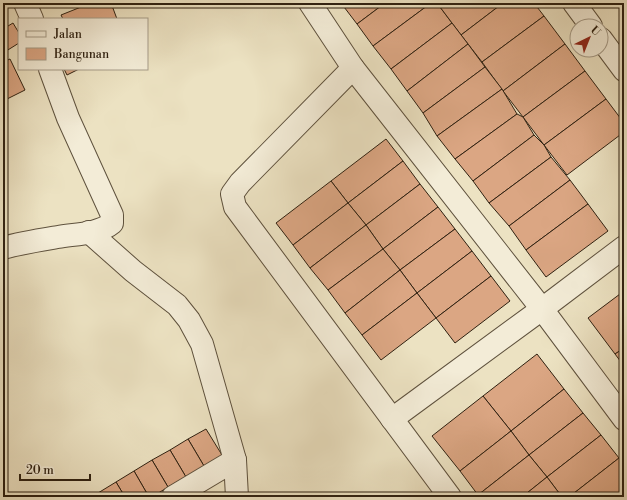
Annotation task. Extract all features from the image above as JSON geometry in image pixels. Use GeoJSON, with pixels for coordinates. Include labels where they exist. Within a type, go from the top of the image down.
{"type":"FeatureCollection","features":[{"type":"Feature","properties":{"kind":"street"},"geometry":{"type":"LineString","coordinates":[[310,3],[353,68],[542,309],[624,419]]}},
{"type":"Feature","properties":{"kind":"street"},"geometry":{"type":"LineString","coordinates":[[574,3],[585,18]]}},
{"type":"Feature","properties":{"kind":"street"},"geometry":{"type":"LineString","coordinates":[[609,50],[624,70]]}},
{"type":"Feature","properties":{"kind":"street"},"geometry":{"type":"LineString","coordinates":[[353,68],[240,182],[232,194],[235,207],[450,497]]}},
{"type":"Feature","properties":{"kind":"street"},"geometry":{"type":"LineString","coordinates":[[3,248],[21,243],[89,232],[108,226],[112,223],[112,215],[68,118],[50,70]]}},
{"type":"Feature","properties":{"kind":"street"},"geometry":{"type":"LineString","coordinates":[[89,232],[133,271],[177,305],[189,320],[202,344],[236,460],[237,497]]}},
{"type":"Feature","properties":{"kind":"street"},"geometry":{"type":"LineString","coordinates":[[392,419],[624,247]]}},
{"type":"Feature","properties":{"kind":"street"},"geometry":{"type":"LineString","coordinates":[[173,497],[236,460]]}},
{"type":"Feature","properties":{"kind":"building"},"geometry":{"type":"Polygon","coordinates":[[[91,3],[111,3],[117,18],[62,18],[61,15],[91,3]]]}},
{"type":"Feature","properties":{"kind":"building"},"geometry":{"type":"Polygon","coordinates":[[[341,3],[385,3],[357,24],[341,3]]]}},
{"type":"Feature","properties":{"kind":"building"},"geometry":{"type":"Polygon","coordinates":[[[385,3],[431,3],[373,46],[357,24],[385,3]]]}},
{"type":"Feature","properties":{"kind":"building"},"geometry":{"type":"Polygon","coordinates":[[[431,3],[437,3],[452,23],[391,69],[373,46],[431,3]]]}},
{"type":"Feature","properties":{"kind":"building"},"geometry":{"type":"Polygon","coordinates":[[[445,3],[503,3],[461,35],[440,7],[445,3]]]}},
{"type":"Feature","properties":{"kind":"building"},"geometry":{"type":"Polygon","coordinates":[[[503,3],[534,3],[544,16],[482,62],[461,35],[503,3]]]}},
{"type":"Feature","properties":{"kind":"building"},"geometry":{"type":"Polygon","coordinates":[[[544,16],[565,44],[503,91],[482,62],[544,16]]]}},
{"type":"Feature","properties":{"kind":"building"},"geometry":{"type":"Polygon","coordinates":[[[13,23],[18,31],[18,44],[3,53],[3,29],[13,23]]]}},
{"type":"Feature","properties":{"kind":"building"},"geometry":{"type":"Polygon","coordinates":[[[452,23],[468,44],[407,91],[391,69],[452,23]]]}},
{"type":"Feature","properties":{"kind":"building"},"geometry":{"type":"Polygon","coordinates":[[[468,44],[485,67],[423,113],[407,91],[468,44]]]}},
{"type":"Feature","properties":{"kind":"building"},"geometry":{"type":"Polygon","coordinates":[[[565,44],[569,49],[569,58],[575,58],[585,71],[523,117],[503,91],[565,44]]]}},
{"type":"Feature","properties":{"kind":"building"},"geometry":{"type":"Polygon","coordinates":[[[10,59],[25,90],[3,101],[3,62],[10,59]]]}},
{"type":"Feature","properties":{"kind":"building"},"geometry":{"type":"Polygon","coordinates":[[[485,67],[502,89],[437,136],[423,113],[485,67]]]}},
{"type":"Feature","properties":{"kind":"building"},"geometry":{"type":"Polygon","coordinates":[[[64,70],[77,70],[67,75],[64,70]]]}},
{"type":"Feature","properties":{"kind":"building"},"geometry":{"type":"Polygon","coordinates":[[[585,71],[606,99],[544,145],[523,117],[585,71]]]}},
{"type":"Feature","properties":{"kind":"building"},"geometry":{"type":"Polygon","coordinates":[[[502,89],[517,114],[455,159],[437,136],[502,89]]]}},
{"type":"Feature","properties":{"kind":"building"},"geometry":{"type":"Polygon","coordinates":[[[606,99],[624,123],[624,132],[567,175],[544,145],[606,99]]]}},
{"type":"Feature","properties":{"kind":"building"},"geometry":{"type":"Polygon","coordinates":[[[517,114],[523,117],[534,135],[473,181],[455,159],[517,114]]]}},
{"type":"Feature","properties":{"kind":"building"},"geometry":{"type":"Polygon","coordinates":[[[534,135],[544,145],[551,157],[489,203],[473,181],[534,135]]]}},
{"type":"Feature","properties":{"kind":"building"},"geometry":{"type":"Polygon","coordinates":[[[386,139],[403,161],[348,203],[331,181],[386,139]]]}},
{"type":"Feature","properties":{"kind":"building"},"geometry":{"type":"Polygon","coordinates":[[[551,157],[570,180],[509,226],[489,203],[551,157]]]}},
{"type":"Feature","properties":{"kind":"building"},"geometry":{"type":"Polygon","coordinates":[[[403,161],[420,184],[366,225],[348,203],[403,161]]]}},
{"type":"Feature","properties":{"kind":"building"},"geometry":{"type":"Polygon","coordinates":[[[570,180],[588,204],[526,250],[509,226],[570,180]]]}},
{"type":"Feature","properties":{"kind":"building"},"geometry":{"type":"Polygon","coordinates":[[[331,181],[348,203],[293,245],[276,223],[331,181]]]}},
{"type":"Feature","properties":{"kind":"building"},"geometry":{"type":"Polygon","coordinates":[[[420,184],[438,207],[383,249],[366,225],[420,184]]]}},
{"type":"Feature","properties":{"kind":"building"},"geometry":{"type":"Polygon","coordinates":[[[348,203],[366,225],[310,268],[293,245],[348,203]]]}},
{"type":"Feature","properties":{"kind":"building"},"geometry":{"type":"Polygon","coordinates":[[[588,204],[608,231],[546,277],[526,250],[588,204]]]}},
{"type":"Feature","properties":{"kind":"building"},"geometry":{"type":"Polygon","coordinates":[[[438,207],[455,229],[400,270],[383,249],[438,207]]]}},
{"type":"Feature","properties":{"kind":"building"},"geometry":{"type":"Polygon","coordinates":[[[366,225],[383,249],[328,290],[310,268],[366,225]]]}},
{"type":"Feature","properties":{"kind":"building"},"geometry":{"type":"Polygon","coordinates":[[[455,229],[472,251],[417,293],[400,270],[455,229]]]}},
{"type":"Feature","properties":{"kind":"building"},"geometry":{"type":"Polygon","coordinates":[[[383,249],[400,270],[345,313],[328,290],[383,249]]]}},
{"type":"Feature","properties":{"kind":"building"},"geometry":{"type":"Polygon","coordinates":[[[472,251],[491,276],[436,318],[417,293],[472,251]]]}},
{"type":"Feature","properties":{"kind":"building"},"geometry":{"type":"Polygon","coordinates":[[[400,270],[417,293],[362,335],[345,313],[400,270]]]}},
{"type":"Feature","properties":{"kind":"building"},"geometry":{"type":"Polygon","coordinates":[[[491,276],[510,301],[455,343],[436,318],[491,276]]]}},
{"type":"Feature","properties":{"kind":"building"},"geometry":{"type":"Polygon","coordinates":[[[624,291],[624,348],[615,354],[588,318],[624,291]]]}},
{"type":"Feature","properties":{"kind":"building"},"geometry":{"type":"Polygon","coordinates":[[[417,293],[436,318],[381,360],[362,335],[417,293]]]}},
{"type":"Feature","properties":{"kind":"building"},"geometry":{"type":"Polygon","coordinates":[[[624,348],[624,366],[615,354],[624,348]]]}},
{"type":"Feature","properties":{"kind":"building"},"geometry":{"type":"Polygon","coordinates":[[[537,354],[564,389],[511,431],[483,396],[537,354]]]}},
{"type":"Feature","properties":{"kind":"building"},"geometry":{"type":"Polygon","coordinates":[[[564,389],[583,413],[529,455],[511,431],[564,389]]]}},
{"type":"Feature","properties":{"kind":"building"},"geometry":{"type":"Polygon","coordinates":[[[483,396],[511,431],[460,471],[432,436],[483,396]]]}},
{"type":"Feature","properties":{"kind":"building"},"geometry":{"type":"Polygon","coordinates":[[[583,413],[601,435],[547,477],[529,455],[583,413]]]}},
{"type":"Feature","properties":{"kind":"building"},"geometry":{"type":"Polygon","coordinates":[[[206,429],[222,455],[204,466],[188,439],[206,429]]]}},
{"type":"Feature","properties":{"kind":"building"},"geometry":{"type":"Polygon","coordinates":[[[511,431],[529,455],[478,495],[460,471],[511,431]]]}},
{"type":"Feature","properties":{"kind":"building"},"geometry":{"type":"Polygon","coordinates":[[[601,435],[619,458],[569,497],[562,497],[547,477],[601,435]]]}},
{"type":"Feature","properties":{"kind":"building"},"geometry":{"type":"Polygon","coordinates":[[[188,439],[204,466],[186,477],[170,450],[188,439]]]}},
{"type":"Feature","properties":{"kind":"building"},"geometry":{"type":"Polygon","coordinates":[[[170,450],[186,477],[168,487],[152,460],[170,450]]]}},
{"type":"Feature","properties":{"kind":"building"},"geometry":{"type":"Polygon","coordinates":[[[529,455],[547,477],[522,497],[480,497],[478,495],[529,455]]]}},
{"type":"Feature","properties":{"kind":"building"},"geometry":{"type":"Polygon","coordinates":[[[619,458],[624,465],[624,489],[614,497],[569,497],[619,458]]]}},
{"type":"Feature","properties":{"kind":"building"},"geometry":{"type":"Polygon","coordinates":[[[152,460],[168,487],[152,497],[149,497],[134,471],[152,460]]]}},
{"type":"Feature","properties":{"kind":"building"},"geometry":{"type":"Polygon","coordinates":[[[134,471],[149,497],[125,497],[116,482],[134,471]]]}},
{"type":"Feature","properties":{"kind":"building"},"geometry":{"type":"Polygon","coordinates":[[[547,477],[562,497],[522,497],[547,477]]]}},
{"type":"Feature","properties":{"kind":"building"},"geometry":{"type":"Polygon","coordinates":[[[116,482],[125,497],[100,497],[98,493],[116,482]]]}},
{"type":"Feature","properties":{"kind":"building"},"geometry":{"type":"Polygon","coordinates":[[[624,489],[624,497],[614,497],[624,489]]]}}]}
